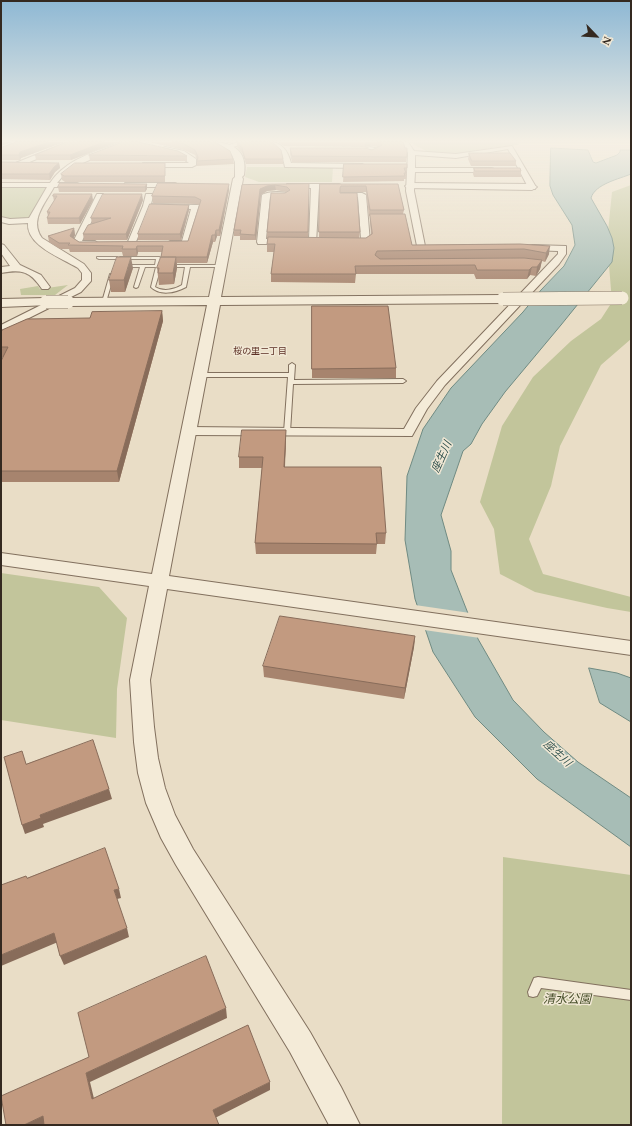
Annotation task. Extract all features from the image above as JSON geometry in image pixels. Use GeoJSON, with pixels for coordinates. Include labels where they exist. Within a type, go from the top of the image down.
{"type":"FeatureCollection","features":[{"type":"Feature","properties":{"kind":"street"},"geometry":{"type":"LineString","coordinates":[[1,329],[78,290],[88,280],[89,276],[85,268],[46,247],[40,242],[32,231],[32,220],[50,195]]}},
{"type":"Feature","properties":{"kind":"street"},"geometry":{"type":"LineString","coordinates":[[131,244],[147,206],[147,195]]}},
{"type":"Feature","properties":{"kind":"street"},"geometry":{"type":"LineString","coordinates":[[234,195],[140,680],[143,728],[149,768],[158,803],[181,849],[302,1048],[344,1125]]}},
{"type":"Feature","properties":{"kind":"street"},"geometry":{"type":"LineString","coordinates":[[316,195],[317,242],[261,242],[266,195],[316,195],[362,195],[368,219],[366,242],[343,242]]}},
{"type":"Feature","properties":{"kind":"street"},"geometry":{"type":"LineString","coordinates":[[408,195],[412,219],[421,249],[445,249]]}},
{"type":"Feature","properties":{"kind":"street"},"geometry":{"type":"LineString","coordinates":[[100,196],[78,242],[80,244],[102,244]]}},
{"type":"Feature","properties":{"kind":"street"},"geometry":{"type":"LineString","coordinates":[[147,206],[196,207],[186,244],[162,244]]}},
{"type":"Feature","properties":{"kind":"street"},"geometry":{"type":"LineString","coordinates":[[1,219],[10,222],[32,220]]}},
{"type":"Feature","properties":{"kind":"street"},"geometry":{"type":"LineString","coordinates":[[1,247],[17,267],[36,274],[41,279],[45,287]]}},
{"type":"Feature","properties":{"kind":"street"},"geometry":{"type":"LineString","coordinates":[[188,431],[408,433],[422,408],[441,384],[552,267],[562,254],[563,248],[524,249]]}},
{"type":"Feature","properties":{"kind":"street"},"geometry":{"type":"LineString","coordinates":[[538,264],[552,267]]}},
{"type":"Feature","properties":{"kind":"street"},"geometry":{"type":"LineString","coordinates":[[1,270],[17,267]]}},
{"type":"Feature","properties":{"kind":"street"},"geometry":{"type":"LineString","coordinates":[[1,302],[68,302],[98,304],[214,301],[626,298]]}},
{"type":"Feature","properties":{"kind":"street"},"geometry":{"type":"LineString","coordinates":[[1,559],[159,580],[631,648]]}},
{"type":"Feature","properties":{"kind":"lane"},"geometry":{"type":"LineString","coordinates":[[99,258],[115,264],[143,266],[220,266]]}},
{"type":"Feature","properties":{"kind":"lane"},"geometry":{"type":"LineString","coordinates":[[115,264],[159,258],[153,287],[157,290],[174,291],[184,286],[188,266]]}},
{"type":"Feature","properties":{"kind":"lane"},"geometry":{"type":"LineString","coordinates":[[98,304],[115,264]]}},
{"type":"Feature","properties":{"kind":"lane"},"geometry":{"type":"LineString","coordinates":[[136,287],[143,266]]}},
{"type":"Feature","properties":{"kind":"lane"},"geometry":{"type":"LineString","coordinates":[[287,432],[292,365]]}},
{"type":"Feature","properties":{"kind":"lane"},"geometry":{"type":"LineString","coordinates":[[199,374],[292,375]]}},
{"type":"Feature","properties":{"kind":"lane"},"geometry":{"type":"LineString","coordinates":[[291,382],[403,381]]}},
{"type":"Feature","properties":{"kind":"lane"},"geometry":{"type":"LineString","coordinates":[[533,992],[538,982],[631,995]]}},
{"type":"Feature","properties":{"kind":"green space"},"geometry":{"type":"Polygon","coordinates":[[[1,195],[43,195],[29,218],[11,220],[1,216],[1,195]]]}},
{"type":"Feature","properties":{"kind":"green space"},"geometry":{"type":"Polygon","coordinates":[[[612,195],[631,195],[631,339],[601,365],[560,446],[551,486],[529,539],[543,574],[631,597],[631,612],[535,592],[500,574],[494,529],[480,502],[502,426],[533,377],[571,341],[601,319],[612,302],[607,241],[612,195]]]}},
{"type":"Feature","properties":{"kind":"green space"},"geometry":{"type":"Polygon","coordinates":[[[68,285],[55,295],[21,295],[20,289],[38,286],[40,289],[68,285]]]}},
{"type":"Feature","properties":{"kind":"green space"},"geometry":{"type":"Polygon","coordinates":[[[1,573],[99,587],[127,618],[117,689],[116,738],[1,720],[1,573]]]}},
{"type":"Feature","properties":{"kind":"green space","name":"清水公園"},"geometry":{"type":"Polygon","coordinates":[[[503,857],[631,875],[631,1125],[502,1125],[503,857]]]}},
{"type":"Feature","properties":{"kind":"water","name":"座生川"},"geometry":{"type":"Polygon","coordinates":[[[553,195],[592,195],[591,198],[612,238],[614,248],[612,262],[505,392],[482,424],[471,444],[463,451],[441,515],[451,551],[451,570],[478,639],[513,700],[544,732],[578,762],[631,798],[631,847],[537,779],[475,717],[433,652],[415,599],[405,540],[407,476],[423,429],[451,388],[564,266],[575,245],[572,225],[553,195]]]}},
{"type":"Feature","properties":{"kind":"water"},"geometry":{"type":"Polygon","coordinates":[[[589,668],[617,673],[631,678],[631,722],[600,703],[589,668]]]}},
{"type":"Feature","properties":{"kind":"pier"},"geometry":{"type":"Polygon","coordinates":[[[415,605],[470,613],[480,638],[424,630],[415,605]]]}},
{"type":"Feature","properties":{"kind":"building"},"geometry":{"type":"Polygon","coordinates":[[[54,195],[92,195],[79,218],[47,218],[50,212],[47,212],[57,196],[53,196],[54,195]]]}},
{"type":"Feature","properties":{"kind":"building"},"geometry":{"type":"Polygon","coordinates":[[[103,195],[142,195],[126,234],[83,234],[88,225],[111,218],[91,218],[103,195]]]}},
{"type":"Feature","properties":{"kind":"building"},"geometry":{"type":"Polygon","coordinates":[[[153,195],[227,195],[219,230],[216,230],[215,235],[212,235],[207,257],[161,257],[163,246],[137,246],[136,249],[122,249],[123,246],[68,245],[70,243],[59,243],[48,236],[74,228],[70,236],[79,242],[188,241],[201,200],[195,197],[152,196],[153,195]]]}},
{"type":"Feature","properties":{"kind":"building"},"geometry":{"type":"Polygon","coordinates":[[[240,195],[259,195],[255,235],[240,234],[241,230],[234,230],[240,195]]]}},
{"type":"Feature","properties":{"kind":"building"},"geometry":{"type":"Polygon","coordinates":[[[271,195],[309,195],[308,232],[267,232],[271,195]]]}},
{"type":"Feature","properties":{"kind":"building"},"geometry":{"type":"Polygon","coordinates":[[[320,195],[357,195],[360,232],[319,232],[320,195]]]}},
{"type":"Feature","properties":{"kind":"building"},"geometry":{"type":"Polygon","coordinates":[[[367,195],[400,195],[404,210],[370,210],[367,195]]]}},
{"type":"Feature","properties":{"kind":"building"},"geometry":{"type":"Polygon","coordinates":[[[150,204],[189,205],[180,234],[138,234],[150,204]]]}},
{"type":"Feature","properties":{"kind":"building"},"geometry":{"type":"Polygon","coordinates":[[[370,214],[405,214],[412,245],[520,244],[550,246],[546,253],[524,249],[377,251],[375,255],[380,259],[524,258],[542,260],[537,267],[532,267],[529,270],[477,270],[475,265],[355,266],[356,274],[271,274],[275,244],[267,244],[268,237],[366,238],[372,234],[370,214]]]}},
{"type":"Feature","properties":{"kind":"building"},"geometry":{"type":"Polygon","coordinates":[[[117,257],[131,257],[124,280],[109,280],[117,257]]]}},
{"type":"Feature","properties":{"kind":"building"},"geometry":{"type":"Polygon","coordinates":[[[161,257],[176,257],[173,273],[158,273],[159,268],[157,268],[161,257]]]}},
{"type":"Feature","properties":{"kind":"building"},"geometry":{"type":"Polygon","coordinates":[[[312,306],[388,306],[396,368],[312,369],[312,306]]]}},
{"type":"Feature","properties":{"kind":"building"},"geometry":{"type":"Polygon","coordinates":[[[162,311],[117,471],[1,471],[1,361],[8,347],[1,347],[2,330],[27,319],[90,318],[92,312],[162,311]]]}},
{"type":"Feature","properties":{"kind":"building"},"geometry":{"type":"Polygon","coordinates":[[[242,430],[286,430],[284,467],[381,467],[386,533],[376,533],[377,544],[255,543],[263,457],[239,457],[242,430]]]}},
{"type":"Feature","properties":{"kind":"building"},"geometry":{"type":"Polygon","coordinates":[[[280,616],[415,636],[405,688],[263,666],[280,616]]]}},
{"type":"Feature","properties":{"kind":"building"},"geometry":{"type":"Polygon","coordinates":[[[93,740],[109,789],[40,815],[41,818],[22,825],[4,757],[22,751],[26,764],[93,740]]]}},
{"type":"Feature","properties":{"kind":"building"},"geometry":{"type":"Polygon","coordinates":[[[105,848],[119,889],[114,890],[127,928],[60,956],[54,933],[1,955],[1,885],[26,876],[27,878],[105,848]]]}},
{"type":"Feature","properties":{"kind":"building"},"geometry":{"type":"Polygon","coordinates":[[[206,956],[226,1008],[86,1073],[92,1099],[248,1025],[270,1082],[213,1110],[219,1125],[44,1125],[43,1116],[24,1125],[6,1125],[1,1096],[89,1057],[78,1013],[206,956]]]}},
{"type":"Feature","properties":{"kind":"district","name":"桜の里二丁目"},"geometry":{"type":"Point","coordinates":[260,352]}}]}
